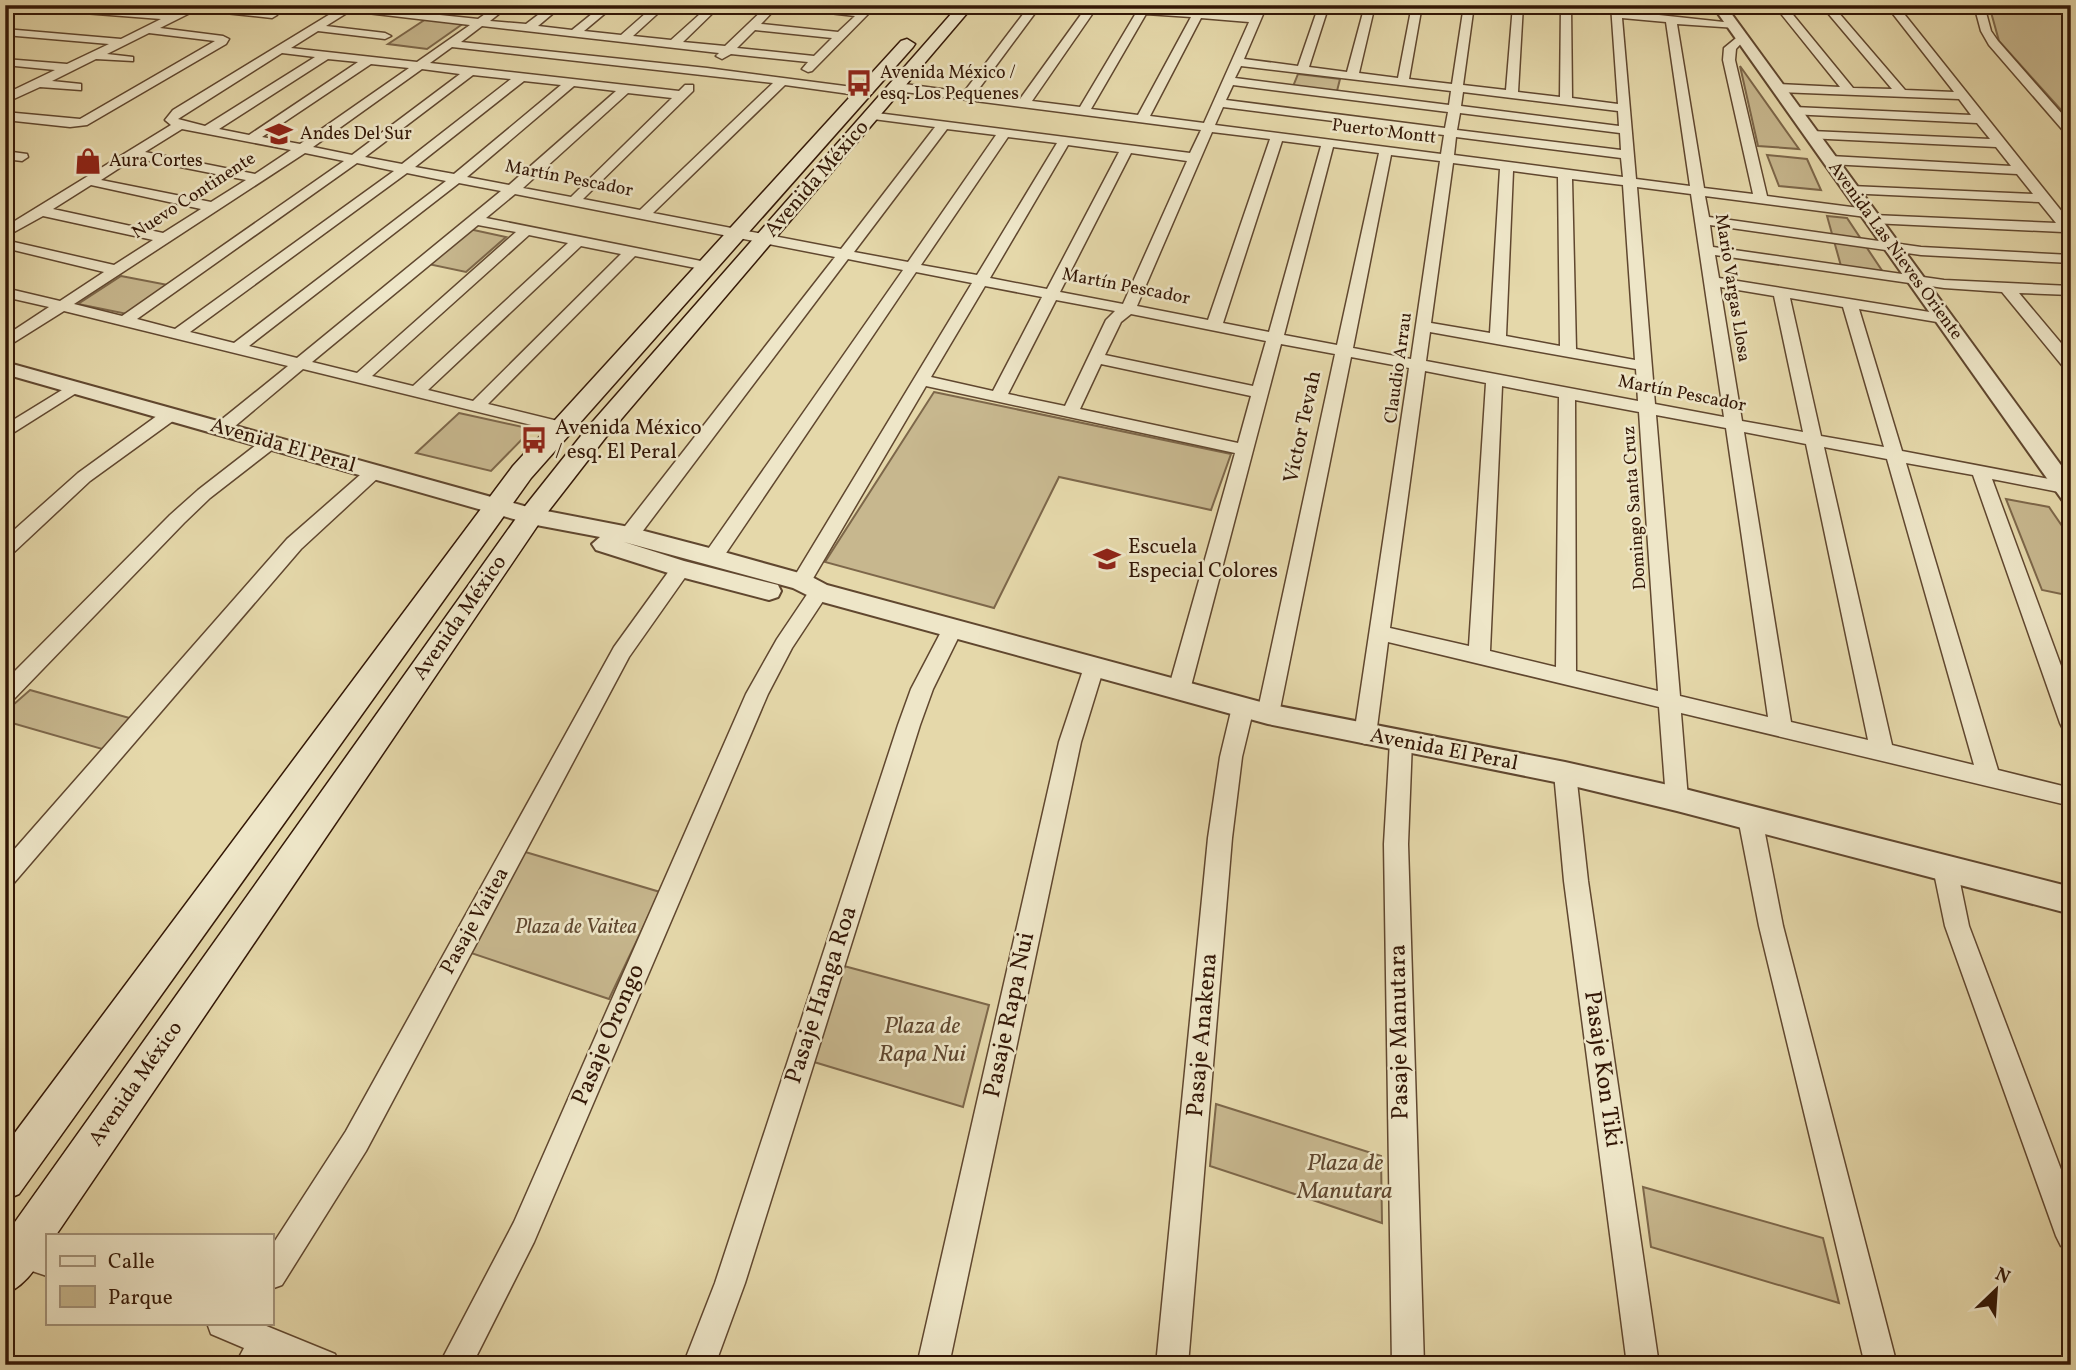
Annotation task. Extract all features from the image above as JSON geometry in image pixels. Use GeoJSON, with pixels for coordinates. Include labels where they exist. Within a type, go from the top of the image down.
{"type":"FeatureCollection","features":[{"type":"Feature","properties":{"kind":"main road","name":"Avenida México"},"geometry":{"type":"LineString","coordinates":[[5,1180],[496,506],[560,427],[942,5]]}},
{"type":"Feature","properties":{"kind":"main road","name":"Avenida México"},"geometry":{"type":"LineString","coordinates":[[19,1259],[546,520],[597,432],[967,5]]}},
{"type":"Feature","properties":{"kind":"street"},"geometry":{"type":"LineString","coordinates":[[19,5],[173,18]]}},
{"type":"Feature","properties":{"kind":"street"},"geometry":{"type":"LineString","coordinates":[[391,13],[403,5]]}},
{"type":"Feature","properties":{"kind":"street"},"geometry":{"type":"LineString","coordinates":[[433,18],[451,5]]}},
{"type":"Feature","properties":{"kind":"street","name":"Nuevo Continente"},"geometry":{"type":"LineString","coordinates":[[5,343],[302,149],[505,5]]}},
{"type":"Feature","properties":{"kind":"street"},"geometry":{"type":"LineString","coordinates":[[528,28],[558,5]]}},
{"type":"Feature","properties":{"kind":"street"},"geometry":{"type":"LineString","coordinates":[[575,33],[610,5]]}},
{"type":"Feature","properties":{"kind":"street"},"geometry":{"type":"LineString","coordinates":[[624,38],[662,5]]}},
{"type":"Feature","properties":{"kind":"street"},"geometry":{"type":"LineString","coordinates":[[675,43],[716,5]]}},
{"type":"Feature","properties":{"kind":"street"},"geometry":{"type":"LineString","coordinates":[[573,202],[774,5]]}},
{"type":"Feature","properties":{"kind":"street"},"geometry":{"type":"LineString","coordinates":[[786,5],[868,9]]}},
{"type":"Feature","properties":{"kind":"street"},"geometry":{"type":"LineString","coordinates":[[967,96],[1036,5]]}},
{"type":"Feature","properties":{"kind":"street"},"geometry":{"type":"LineString","coordinates":[[1076,5],[1256,19]]}},
{"type":"Feature","properties":{"kind":"street"},"geometry":{"type":"LineString","coordinates":[[1070,412],[1115,320],[1128,309],[1262,5]]}},
{"type":"Feature","properties":{"kind":"street"},"geometry":{"type":"LineString","coordinates":[[1302,70],[1324,5]]}},
{"type":"Feature","properties":{"kind":"street"},"geometry":{"type":"LineString","coordinates":[[1352,76],[1370,5]]}},
{"type":"Feature","properties":{"kind":"street"},"geometry":{"type":"LineString","coordinates":[[1403,82],[1418,5]]}},
{"type":"Feature","properties":{"kind":"street","name":"Claudio Arrau"},"geometry":{"type":"LineString","coordinates":[[1365,736],[1469,5]]}},
{"type":"Feature","properties":{"kind":"street"},"geometry":{"type":"LineString","coordinates":[[1512,94],[1518,5]]}},
{"type":"Feature","properties":{"kind":"street"},"geometry":{"type":"LineString","coordinates":[[1566,5],[1566,101]]}},
{"type":"Feature","properties":{"kind":"street","name":"Avenida Las Nieves Oriente"},"geometry":{"type":"LineString","coordinates":[[1718,5],[2068,492]]}},
{"type":"Feature","properties":{"kind":"street"},"geometry":{"type":"LineString","coordinates":[[1779,5],[1849,91]]}},
{"type":"Feature","properties":{"kind":"street"},"geometry":{"type":"LineString","coordinates":[[1826,5],[1902,94]]}},
{"type":"Feature","properties":{"kind":"street"},"geometry":{"type":"LineString","coordinates":[[1891,5],[2069,231]]}},
{"type":"Feature","properties":{"kind":"street"},"geometry":{"type":"LineString","coordinates":[[1979,5],[1986,31],[1993,43],[2071,132]]}},
{"type":"Feature","properties":{"kind":"street"},"geometry":{"type":"LineString","coordinates":[[8,96],[197,6],[272,15]]}},
{"type":"Feature","properties":{"kind":"street"},"geometry":{"type":"LineString","coordinates":[[1024,103],[1092,6]]}},
{"type":"Feature","properties":{"kind":"street"},"geometry":{"type":"LineString","coordinates":[[180,125],[173,122],[173,116],[351,7],[817,60]]}},
{"type":"Feature","properties":{"kind":"street"},"geometry":{"type":"LineString","coordinates":[[643,215],[788,82],[817,60],[868,9]]}},
{"type":"Feature","properties":{"kind":"street"},"geometry":{"type":"LineString","coordinates":[[1616,9],[1737,32],[1730,48],[1729,60],[1761,199]]}},
{"type":"Feature","properties":{"kind":"street","name":"Domingo Santa Cruz"},"geometry":{"type":"LineString","coordinates":[[1616,9],[1677,799]]}},
{"type":"Feature","properties":{"kind":"street"},"geometry":{"type":"LineString","coordinates":[[1084,111],[1143,10]]}},
{"type":"Feature","properties":{"kind":"street"},"geometry":{"type":"LineString","coordinates":[[1142,119],[1198,15]]}},
{"type":"Feature","properties":{"kind":"street","name":"Mario Vargas Llosa"},"geometry":{"type":"LineString","coordinates":[[1671,19],[1781,728]]}},
{"type":"Feature","properties":{"kind":"street"},"geometry":{"type":"LineString","coordinates":[[753,26],[841,36]]}},
{"type":"Feature","properties":{"kind":"street"},"geometry":{"type":"LineString","coordinates":[[316,28],[385,36]]}},
{"type":"Feature","properties":{"kind":"street"},"geometry":{"type":"LineString","coordinates":[[5,116],[79,123],[223,39],[148,30]]}},
{"type":"Feature","properties":{"kind":"street"},"geometry":{"type":"LineString","coordinates":[[5,32],[122,42]]}},
{"type":"Feature","properties":{"kind":"street"},"geometry":{"type":"LineString","coordinates":[[450,44],[707,71],[864,92]]}},
{"type":"Feature","properties":{"kind":"street"},"geometry":{"type":"LineString","coordinates":[[281,50],[682,95]]}},
{"type":"Feature","properties":{"kind":"street"},"geometry":{"type":"LineString","coordinates":[[208,130],[326,55]]}},
{"type":"Feature","properties":{"kind":"street"},"geometry":{"type":"LineString","coordinates":[[94,56],[128,59]]}},
{"type":"Feature","properties":{"kind":"street"},"geometry":{"type":"LineString","coordinates":[[251,139],[369,60]]}},
{"type":"Feature","properties":{"kind":"street"},"geometry":{"type":"LineString","coordinates":[[5,62],[69,68]]}},
{"type":"Feature","properties":{"kind":"street"},"geometry":{"type":"LineString","coordinates":[[1237,62],[1623,108]]}},
{"type":"Feature","properties":{"kind":"street"},"geometry":{"type":"LineString","coordinates":[[125,321],[353,159],[471,71]]}},
{"type":"Feature","properties":{"kind":"street"},"geometry":{"type":"LineString","coordinates":[[178,334],[404,169],[521,77]]}},
{"type":"Feature","properties":{"kind":"street"},"geometry":{"type":"LineString","coordinates":[[1228,81],[1625,130]]}},
{"type":"Feature","properties":{"kind":"street"},"geometry":{"type":"LineString","coordinates":[[38,83],[77,87]]}},
{"type":"Feature","properties":{"kind":"street"},"geometry":{"type":"LineString","coordinates":[[237,348],[456,179],[572,83]]}},
{"type":"Feature","properties":{"kind":"street","name":"Puerto Montt"},"geometry":{"type":"LineString","coordinates":[[897,87],[1697,190],[1869,216],[2069,231]]}},
{"type":"Feature","properties":{"kind":"street"},"geometry":{"type":"LineString","coordinates":[[1778,88],[1963,96]]}},
{"type":"Feature","properties":{"kind":"street"},"geometry":{"type":"LineString","coordinates":[[222,428],[474,220],[625,89]]}},
{"type":"Feature","properties":{"kind":"street"},"geometry":{"type":"LineString","coordinates":[[1219,103],[1627,155]]}},
{"type":"Feature","properties":{"kind":"street"},"geometry":{"type":"LineString","coordinates":[[1794,111],[1981,119]]}},
{"type":"Feature","properties":{"kind":"street"},"geometry":{"type":"LineString","coordinates":[[873,115],[1195,158]]}},
{"type":"Feature","properties":{"kind":"street"},"geometry":{"type":"LineString","coordinates":[[629,535],[944,124]]}},
{"type":"Feature","properties":{"kind":"street"},"geometry":{"type":"LineString","coordinates":[[5,233],[180,125]]}},
{"type":"Feature","properties":{"kind":"street","name":"Martín Pescador"},"geometry":{"type":"LineString","coordinates":[[180,125],[1051,295],[1980,471],[2068,492]]}},
{"type":"Feature","properties":{"kind":"street"},"geometry":{"type":"LineString","coordinates":[[713,557],[1005,132]]}},
{"type":"Feature","properties":{"kind":"street"},"geometry":{"type":"LineString","coordinates":[[1811,135],[2000,143]]}},
{"type":"Feature","properties":{"kind":"street"},"geometry":{"type":"LineString","coordinates":[[1214,326],[1277,136]]}},
{"type":"Feature","properties":{"kind":"street","name":"Pasaje Orongo"},"geometry":{"type":"LineString","coordinates":[[455,1365],[524,1232],[757,694],[810,587],[921,380],[1065,141]]}},
{"type":"Feature","properties":{"kind":"street"},"geometry":{"type":"LineString","coordinates":[[1179,690],[1328,143]]}},
{"type":"Feature","properties":{"kind":"street"},"geometry":{"type":"LineString","coordinates":[[998,397],[1127,149]]}},
{"type":"Feature","properties":{"kind":"street","name":"Víctor Tevah"},"geometry":{"type":"LineString","coordinates":[[1256,710],[1344,351],[1386,150]]}},
{"type":"Feature","properties":{"kind":"street"},"geometry":{"type":"LineString","coordinates":[[133,154],[257,178]]}},
{"type":"Feature","properties":{"kind":"street"},"geometry":{"type":"LineString","coordinates":[[5,155],[22,157]]}},
{"type":"Feature","properties":{"kind":"street"},"geometry":{"type":"LineString","coordinates":[[1830,160],[2021,170]]}},
{"type":"Feature","properties":{"kind":"street"},"geometry":{"type":"LineString","coordinates":[[1498,339],[1507,166]]}},
{"type":"Feature","properties":{"kind":"street"},"geometry":{"type":"LineString","coordinates":[[1565,173],[1568,352]]}},
{"type":"Feature","properties":{"kind":"street"},"geometry":{"type":"LineString","coordinates":[[89,181],[213,207]]}},
{"type":"Feature","properties":{"kind":"street"},"geometry":{"type":"LineString","coordinates":[[1851,190],[2043,198]]}},
{"type":"Feature","properties":{"kind":"street"},"geometry":{"type":"LineString","coordinates":[[41,211],[165,238]]}},
{"type":"Feature","properties":{"kind":"street"},"geometry":{"type":"LineString","coordinates":[[474,220],[706,266]]}},
{"type":"Feature","properties":{"kind":"street"},"geometry":{"type":"LineString","coordinates":[[1702,220],[1892,247],[2071,259]]}},
{"type":"Feature","properties":{"kind":"street"},"geometry":{"type":"LineString","coordinates":[[360,379],[527,230]]}},
{"type":"Feature","properties":{"kind":"street"},"geometry":{"type":"LineString","coordinates":[[416,392],[578,241]]}},
{"type":"Feature","properties":{"kind":"street"},"geometry":{"type":"LineString","coordinates":[[5,244],[116,271]]}},
{"type":"Feature","properties":{"kind":"street"},"geometry":{"type":"LineString","coordinates":[[1707,250],[1916,280],[2071,291]]}},
{"type":"Feature","properties":{"kind":"street"},"geometry":{"type":"LineString","coordinates":[[476,407],[632,251]]}},
{"type":"Feature","properties":{"kind":"street"},"geometry":{"type":"LineString","coordinates":[[1711,281],[1943,318]]}},
{"type":"Feature","properties":{"kind":"street"},"geometry":{"type":"LineString","coordinates":[[2007,288],[2071,366]]}},
{"type":"Feature","properties":{"kind":"street"},"geometry":{"type":"LineString","coordinates":[[5,292],[560,427]]}},
{"type":"Feature","properties":{"kind":"street"},"geometry":{"type":"LineString","coordinates":[[1781,292],[1882,752]]}},
{"type":"Feature","properties":{"kind":"street"},"geometry":{"type":"LineString","coordinates":[[1850,303],[1989,778]]}},
{"type":"Feature","properties":{"kind":"street"},"geometry":{"type":"LineString","coordinates":[[1424,326],[1643,366]]}},
{"type":"Feature","properties":{"kind":"street"},"geometry":{"type":"LineString","coordinates":[[1096,358],[1261,393]]}},
{"type":"Feature","properties":{"kind":"street","name":"Avenida El Peral"},"geometry":{"type":"LineString","coordinates":[[5,368],[546,520],[629,535],[713,557],[953,628],[1256,710],[1365,736],[1565,773],[1677,799],[2071,901]]}},
{"type":"Feature","properties":{"kind":"street"},"geometry":{"type":"LineString","coordinates":[[921,380],[1245,450]]}},
{"type":"Feature","properties":{"kind":"street"},"geometry":{"type":"LineString","coordinates":[[1479,656],[1494,380]]}},
{"type":"Feature","properties":{"kind":"street"},"geometry":{"type":"LineString","coordinates":[[5,433],[75,387]]}},
{"type":"Feature","properties":{"kind":"street"},"geometry":{"type":"LineString","coordinates":[[1566,677],[1567,393]]}},
{"type":"Feature","properties":{"kind":"street"},"geometry":{"type":"LineString","coordinates":[[5,549],[84,477],[171,414]]}},
{"type":"Feature","properties":{"kind":"street"},"geometry":{"type":"LineString","coordinates":[[5,695],[177,519],[271,442]]}},
{"type":"Feature","properties":{"kind":"street"},"geometry":{"type":"LineString","coordinates":[[1980,471],[2071,723]]}},
{"type":"Feature","properties":{"kind":"street"},"geometry":{"type":"LineString","coordinates":[[5,877],[295,544],[326,512],[374,472]]}},
{"type":"Feature","properties":{"kind":"street","name":"Avenida El Peral"},"geometry":{"type":"LineString","coordinates":[[546,520],[615,549],[681,569],[791,596],[810,587]]}},
{"type":"Feature","properties":{"kind":"street","name":"Pasaje Vaitea"},"geometry":{"type":"LineString","coordinates":[[273,1271],[356,1141],[621,652],[681,569]]}},
{"type":"Feature","properties":{"kind":"street","name":"Pasaje Hanga Roa"},"geometry":{"type":"LineString","coordinates":[[699,1365],[730,1283],[909,725],[922,689],[953,628]]}},
{"type":"Feature","properties":{"kind":"street"},"geometry":{"type":"LineString","coordinates":[[1381,633],[2071,797]]}},
{"type":"Feature","properties":{"kind":"street","name":"Pasaje Rapa Nui"},"geometry":{"type":"LineString","coordinates":[[933,1365],[1070,742],[1094,667]]}},
{"type":"Feature","properties":{"kind":"street","name":"Pasaje Anakena"},"geometry":{"type":"LineString","coordinates":[[1172,1365],[1220,838],[1231,757],[1256,710]]}},
{"type":"Feature","properties":{"kind":"street","name":"Pasaje Manutara"},"geometry":{"type":"LineString","coordinates":[[1401,741],[1396,844],[1408,1365]]}},
{"type":"Feature","properties":{"kind":"street","name":"Pasaje Kon Tiki"},"geometry":{"type":"LineString","coordinates":[[1565,773],[1576,881],[1643,1365]]}},
{"type":"Feature","properties":{"kind":"street"},"geometry":{"type":"LineString","coordinates":[[1750,818],[1771,926],[1881,1365]]}},
{"type":"Feature","properties":{"kind":"street"},"geometry":{"type":"LineString","coordinates":[[1945,868],[1957,926],[2071,1236]]}},
{"type":"Feature","properties":{"kind":"street"},"geometry":{"type":"LineString","coordinates":[[231,1324],[259,1353],[324,1365]]}},
{"type":"Feature","properties":{"kind":"green space"},"geometry":{"type":"Polygon","coordinates":[[[1989,5],[2071,5],[2071,121],[1999,41],[1989,5]]]}},
{"type":"Feature","properties":{"kind":"green space"},"geometry":{"type":"Polygon","coordinates":[[[426,19],[464,23],[427,49],[388,44],[426,19]]]}},
{"type":"Feature","properties":{"kind":"green space"},"geometry":{"type":"Polygon","coordinates":[[[1740,66],[1799,149],[1758,146],[1740,66]]]}},
{"type":"Feature","properties":{"kind":"green space"},"geometry":{"type":"Polygon","coordinates":[[[1298,74],[1340,79],[1336,95],[1292,89],[1298,74]]]}},
{"type":"Feature","properties":{"kind":"green space"},"geometry":{"type":"Polygon","coordinates":[[[1767,155],[1807,159],[1821,190],[1779,186],[1767,155]]]}},
{"type":"Feature","properties":{"kind":"green space"},"geometry":{"type":"Polygon","coordinates":[[[1827,216],[1847,218],[1883,272],[1841,266],[1827,216]]]}},
{"type":"Feature","properties":{"kind":"green space"},"geometry":{"type":"Polygon","coordinates":[[[469,229],[506,237],[466,272],[428,264],[469,229]]]}},
{"type":"Feature","properties":{"kind":"green space"},"geometry":{"type":"Polygon","coordinates":[[[121,276],[168,285],[127,314],[78,304],[121,276]]]}},
{"type":"Feature","properties":{"kind":"green space"},"geometry":{"type":"Polygon","coordinates":[[[934,392],[1231,454],[1211,510],[1059,477],[994,608],[825,562],[934,392]]]}},
{"type":"Feature","properties":{"kind":"green space"},"geometry":{"type":"Polygon","coordinates":[[[459,413],[532,429],[491,471],[416,453],[459,413]]]}},
{"type":"Feature","properties":{"kind":"green space"},"geometry":{"type":"Polygon","coordinates":[[[2006,499],[2049,507],[2071,539],[2071,596],[2042,590],[2006,499]]]}},
{"type":"Feature","properties":{"kind":"green space"},"geometry":{"type":"Polygon","coordinates":[[[30,690],[133,719],[102,749],[5,721],[5,712],[30,690]]]}},
{"type":"Feature","properties":{"kind":"green space","name":"Plaza de Vaitea"},"geometry":{"type":"Polygon","coordinates":[[[522,851],[660,892],[609,999],[468,952],[522,851]]]}},
{"type":"Feature","properties":{"kind":"green space","name":"Plaza de Rapa Nui"},"geometry":{"type":"Polygon","coordinates":[[[844,966],[989,1005],[963,1107],[814,1062],[844,966]]]}},
{"type":"Feature","properties":{"kind":"green space","name":"Plaza de Manutara"},"geometry":{"type":"Polygon","coordinates":[[[1216,1104],[1381,1156],[1382,1223],[1210,1166],[1216,1104]]]}},
{"type":"Feature","properties":{"kind":"green space"},"geometry":{"type":"Polygon","coordinates":[[[1643,1187],[1823,1238],[1839,1303],[1651,1247],[1643,1187]]]}},
{"type":"Feature","properties":{"kind":"place","name":"Avenida México / esq. Los Pequenes"},"geometry":{"type":"Point","coordinates":[859,83]}},
{"type":"Feature","properties":{"kind":"place","name":"Andes Del Sur"},"geometry":{"type":"Point","coordinates":[279,134]}},
{"type":"Feature","properties":{"kind":"place","name":"Aura Cortes"},"geometry":{"type":"Point","coordinates":[88,161]}},
{"type":"Feature","properties":{"kind":"place","name":"Avenida México / esq. El Peral"},"geometry":{"type":"Point","coordinates":[534,440]}},
{"type":"Feature","properties":{"kind":"place","name":"Escuela Especial Colores"},"geometry":{"type":"Point","coordinates":[1107,559]}}]}
